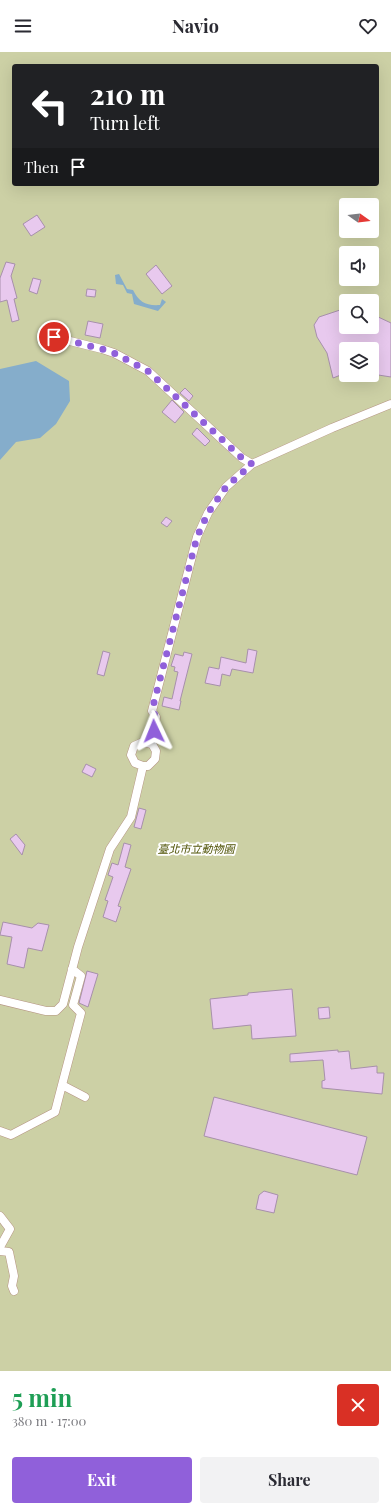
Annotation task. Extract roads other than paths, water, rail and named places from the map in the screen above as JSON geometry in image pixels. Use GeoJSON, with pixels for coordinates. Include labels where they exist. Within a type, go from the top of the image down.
{"type":"FeatureCollection","features":[{"type":"Feature","properties":{"kind":"street"},"geometry":{"type":"LineString","coordinates":[[54,337],[114,353],[148,371],[242,458],[252,464]]}},
{"type":"Feature","properties":{"kind":"street"},"geometry":{"type":"LineString","coordinates":[[152,744],[143,742],[134,746],[131,755],[135,763],[148,766],[155,759],[156,752],[152,744],[156,717],[152,710],[197,537],[208,513],[226,487],[252,464],[332,428],[391,404]]}},
{"type":"Feature","properties":{"kind":"street"},"geometry":{"type":"LineString","coordinates":[[0,1000],[46,1011],[56,1011],[63,1004],[72,969],[110,849],[131,817],[143,766]]}},
{"type":"Feature","properties":{"kind":"street"},"geometry":{"type":"LineString","coordinates":[[0,1131],[11,1135],[55,1112],[81,1013],[73,1005],[81,976],[72,969]]}},
{"type":"Feature","properties":{"kind":"street"},"geometry":{"type":"LineString","coordinates":[[62,1085],[85,1097]]}},
{"type":"Feature","properties":{"kind":"street"},"geometry":{"type":"LineString","coordinates":[[0,1216],[10,1229],[0,1247]]}},
{"type":"Feature","properties":{"kind":"street"},"geometry":{"type":"LineString","coordinates":[[0,1251],[9,1252],[14,1276],[12,1286],[14,1291]]}},
{"type":"Feature","properties":{"kind":"water"},"geometry":{"type":"Polygon","coordinates":[[[119,274],[127,289],[133,290],[140,300],[151,305],[160,305],[162,299],[166,302],[158,311],[134,304],[132,294],[127,293],[123,285],[116,284],[115,275],[119,274]]]}},
{"type":"Feature","properties":{"kind":"water"},"geometry":{"type":"Polygon","coordinates":[[[36,361],[69,381],[70,401],[56,424],[40,438],[16,442],[0,460],[0,369],[36,361]]]}},
{"type":"Feature","properties":{"kind":"park label","name":"臺北市立動物園"},"geometry":{"type":"Point","coordinates":[196,848]}}]}
